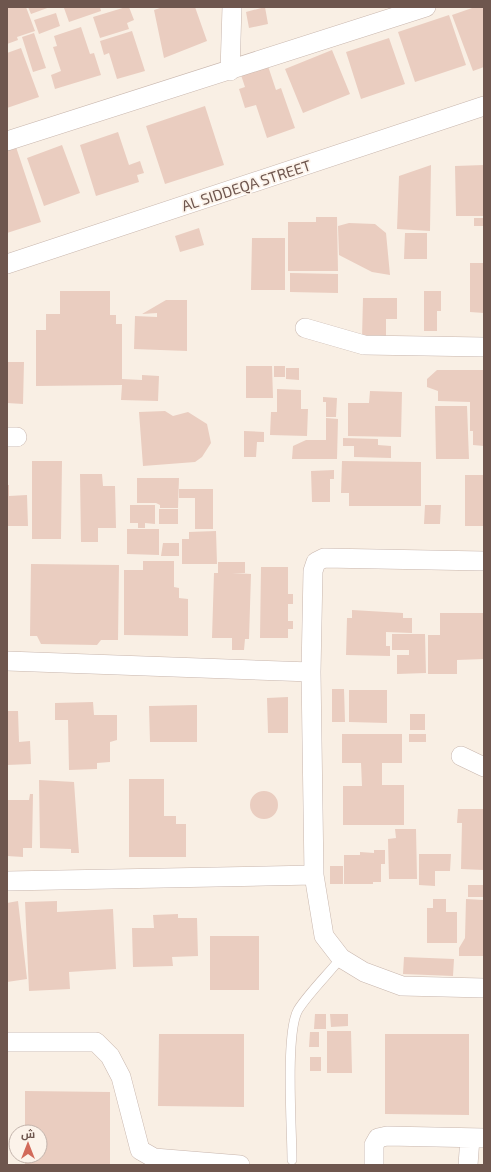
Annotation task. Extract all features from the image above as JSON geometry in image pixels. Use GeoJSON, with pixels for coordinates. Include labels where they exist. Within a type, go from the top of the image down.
{"type":"FeatureCollection","features":[{"type":"Feature","properties":{"kind":"street"},"geometry":{"type":"LineString","coordinates":[[230,71],[232,7]]}},
{"type":"Feature","properties":{"kind":"street"},"geometry":{"type":"LineString","coordinates":[[7,141],[230,71],[426,7]]}},
{"type":"Feature","properties":{"kind":"street","name":"AL SIDDEQA STREET"},"geometry":{"type":"LineString","coordinates":[[7,264],[484,106]]}},
{"type":"Feature","properties":{"kind":"street"},"geometry":{"type":"LineString","coordinates":[[305,328],[364,345],[484,348]]}},
{"type":"Feature","properties":{"kind":"street"},"geometry":{"type":"LineString","coordinates":[[484,561],[324,558],[316,562],[313,571],[311,672],[314,875],[324,936],[341,958],[364,972],[402,986],[484,988]]}},
{"type":"Feature","properties":{"kind":"street"},"geometry":{"type":"LineString","coordinates":[[7,661],[311,672]]}},
{"type":"Feature","properties":{"kind":"street"},"geometry":{"type":"LineString","coordinates":[[461,756],[484,767]]}},
{"type":"Feature","properties":{"kind":"street"},"geometry":{"type":"LineString","coordinates":[[7,881],[314,875]]}},
{"type":"Feature","properties":{"kind":"street"},"geometry":{"type":"LineString","coordinates":[[7,1042],[96,1042],[110,1056],[121,1077],[140,1150],[154,1158],[240,1165]]}},
{"type":"Feature","properties":{"kind":"street"},"geometry":{"type":"LineString","coordinates":[[374,1165],[374,1145],[378,1138],[387,1136],[477,1138],[468,1165]]}},
{"type":"Feature","properties":{"kind":"lane"},"geometry":{"type":"LineString","coordinates":[[292,1160],[292,1034],[298,1011],[341,958]]}},
{"type":"Feature","properties":{"kind":"building"},"geometry":{"type":"Polygon","coordinates":[[[7,7],[26,7],[35,31],[17,37],[18,40],[7,44],[7,7]]]}},
{"type":"Feature","properties":{"kind":"building"},"geometry":{"type":"Polygon","coordinates":[[[28,7],[50,7],[31,14],[28,7]]]}},
{"type":"Feature","properties":{"kind":"building"},"geometry":{"type":"Polygon","coordinates":[[[100,7],[101,11],[69,22],[64,8],[100,7]]]}},
{"type":"Feature","properties":{"kind":"building"},"geometry":{"type":"Polygon","coordinates":[[[129,7],[134,20],[127,23],[129,29],[100,38],[93,17],[129,7]]]}},
{"type":"Feature","properties":{"kind":"building"},"geometry":{"type":"Polygon","coordinates":[[[163,7],[195,7],[207,41],[164,58],[154,10],[163,7]]]}},
{"type":"Feature","properties":{"kind":"building"},"geometry":{"type":"Polygon","coordinates":[[[265,7],[268,24],[249,28],[246,12],[265,7]]]}},
{"type":"Feature","properties":{"kind":"building"},"geometry":{"type":"Polygon","coordinates":[[[475,7],[484,7],[484,67],[473,71],[452,15],[475,7]]]}},
{"type":"Feature","properties":{"kind":"building"},"geometry":{"type":"Polygon","coordinates":[[[56,13],[60,26],[39,34],[34,20],[56,13]]]}},
{"type":"Feature","properties":{"kind":"building"},"geometry":{"type":"Polygon","coordinates":[[[449,15],[466,65],[415,82],[398,32],[449,15]]]}},
{"type":"Feature","properties":{"kind":"building"},"geometry":{"type":"Polygon","coordinates":[[[81,27],[90,54],[94,53],[101,75],[55,89],[51,75],[61,71],[53,47],[57,46],[54,36],[81,27]]]}},
{"type":"Feature","properties":{"kind":"building"},"geometry":{"type":"Polygon","coordinates":[[[132,31],[145,71],[117,79],[109,53],[104,55],[100,41],[132,31]]]}},
{"type":"Feature","properties":{"kind":"building"},"geometry":{"type":"Polygon","coordinates":[[[34,33],[46,68],[33,72],[22,37],[34,33]]]}},
{"type":"Feature","properties":{"kind":"building"},"geometry":{"type":"Polygon","coordinates":[[[389,38],[405,84],[361,99],[346,52],[389,38]]]}},
{"type":"Feature","properties":{"kind":"building"},"geometry":{"type":"Polygon","coordinates":[[[21,48],[39,97],[7,108],[7,53],[21,48]]]}},
{"type":"Feature","properties":{"kind":"building"},"geometry":{"type":"Polygon","coordinates":[[[332,50],[350,94],[303,113],[285,69],[332,50]]]}},
{"type":"Feature","properties":{"kind":"building"},"geometry":{"type":"Polygon","coordinates":[[[268,66],[276,90],[281,88],[295,128],[267,138],[256,105],[245,108],[239,89],[245,87],[241,75],[268,66]]]}},
{"type":"Feature","properties":{"kind":"building"},"geometry":{"type":"Polygon","coordinates":[[[205,106],[224,165],[165,184],[146,126],[205,106]]]}},
{"type":"Feature","properties":{"kind":"building"},"geometry":{"type":"Polygon","coordinates":[[[118,132],[129,165],[140,161],[144,173],[137,175],[139,182],[96,196],[80,145],[118,132]]]}},
{"type":"Feature","properties":{"kind":"building"},"geometry":{"type":"Polygon","coordinates":[[[62,145],[80,193],[44,206],[27,158],[62,145]]]}},
{"type":"Feature","properties":{"kind":"building"},"geometry":{"type":"Polygon","coordinates":[[[16,147],[41,222],[7,233],[7,150],[16,147]]]}},
{"type":"Feature","properties":{"kind":"building"},"geometry":{"type":"Polygon","coordinates":[[[431,165],[430,231],[397,229],[399,176],[431,165]]]}},
{"type":"Feature","properties":{"kind":"building"},"geometry":{"type":"Polygon","coordinates":[[[484,165],[484,216],[456,216],[455,166],[484,165]]]}},
{"type":"Feature","properties":{"kind":"building"},"geometry":{"type":"Polygon","coordinates":[[[316,217],[337,217],[338,271],[288,271],[288,222],[316,222],[316,217]]]}},
{"type":"Feature","properties":{"kind":"building"},"geometry":{"type":"Polygon","coordinates":[[[474,218],[484,218],[484,226],[474,226],[474,218]]]}},
{"type":"Feature","properties":{"kind":"building"},"geometry":{"type":"Polygon","coordinates":[[[349,223],[375,224],[386,233],[390,275],[372,272],[339,255],[338,226],[349,223]]]}},
{"type":"Feature","properties":{"kind":"building"},"geometry":{"type":"Polygon","coordinates":[[[199,228],[204,245],[180,252],[175,236],[199,228]]]}},
{"type":"Feature","properties":{"kind":"building"},"geometry":{"type":"Polygon","coordinates":[[[405,233],[427,233],[427,259],[404,259],[405,233]]]}},
{"type":"Feature","properties":{"kind":"building"},"geometry":{"type":"Polygon","coordinates":[[[252,238],[285,238],[285,290],[251,290],[252,238]]]}},
{"type":"Feature","properties":{"kind":"building"},"geometry":{"type":"Polygon","coordinates":[[[470,263],[484,263],[484,313],[470,312],[470,263]]]}},
{"type":"Feature","properties":{"kind":"building"},"geometry":{"type":"Polygon","coordinates":[[[290,273],[338,274],[338,293],[290,292],[290,273]]]}},
{"type":"Feature","properties":{"kind":"building"},"geometry":{"type":"Polygon","coordinates":[[[60,291],[110,291],[110,315],[116,315],[116,324],[122,324],[122,379],[142,380],[142,375],[159,376],[158,401],[121,400],[122,385],[36,386],[36,330],[46,330],[46,314],[60,314],[60,291]]]}},
{"type":"Feature","properties":{"kind":"building"},"geometry":{"type":"Polygon","coordinates":[[[424,291],[441,291],[441,311],[437,311],[437,331],[424,331],[424,291]]]}},
{"type":"Feature","properties":{"kind":"building"},"geometry":{"type":"Polygon","coordinates":[[[363,298],[397,298],[397,319],[386,319],[386,338],[362,338],[363,298]]]}},
{"type":"Feature","properties":{"kind":"building"},"geometry":{"type":"Polygon","coordinates":[[[166,300],[187,300],[187,351],[134,349],[135,316],[157,317],[157,313],[142,314],[166,300]]]}},
{"type":"Feature","properties":{"kind":"building"},"geometry":{"type":"Polygon","coordinates":[[[7,362],[24,362],[23,404],[7,403],[7,362]]]}},
{"type":"Feature","properties":{"kind":"building"},"geometry":{"type":"Polygon","coordinates":[[[246,366],[272,366],[273,398],[246,398],[246,366]]]}},
{"type":"Feature","properties":{"kind":"building"},"geometry":{"type":"Polygon","coordinates":[[[274,366],[285,366],[285,377],[274,377],[274,366]]]}},
{"type":"Feature","properties":{"kind":"building"},"geometry":{"type":"Polygon","coordinates":[[[286,368],[299,368],[299,380],[286,379],[286,368]]]}},
{"type":"Feature","properties":{"kind":"building"},"geometry":{"type":"Polygon","coordinates":[[[437,370],[484,370],[484,446],[473,445],[473,431],[470,431],[470,402],[438,401],[438,391],[427,387],[427,379],[437,370]]]}},
{"type":"Feature","properties":{"kind":"building"},"geometry":{"type":"Polygon","coordinates":[[[277,389],[301,390],[301,409],[308,409],[307,436],[270,435],[271,412],[277,412],[277,389]]]}},
{"type":"Feature","properties":{"kind":"building"},"geometry":{"type":"Polygon","coordinates":[[[370,391],[402,392],[401,437],[348,436],[348,403],[369,403],[370,391]]]}},
{"type":"Feature","properties":{"kind":"building"},"geometry":{"type":"Polygon","coordinates":[[[323,397],[337,398],[336,417],[326,417],[326,402],[323,402],[323,397]]]}},
{"type":"Feature","properties":{"kind":"building"},"geometry":{"type":"Polygon","coordinates":[[[435,406],[467,406],[469,459],[436,459],[435,406]]]}},
{"type":"Feature","properties":{"kind":"building"},"geometry":{"type":"Polygon","coordinates":[[[165,411],[173,416],[188,412],[207,424],[211,443],[202,457],[195,462],[143,466],[139,412],[165,411]]]}},
{"type":"Feature","properties":{"kind":"building"},"geometry":{"type":"Polygon","coordinates":[[[326,418],[338,419],[337,459],[292,459],[293,446],[306,440],[326,440],[326,418]]]}},
{"type":"Feature","properties":{"kind":"building"},"geometry":{"type":"Polygon","coordinates":[[[244,431],[264,432],[264,442],[257,442],[256,457],[244,457],[244,431]]]}},
{"type":"Feature","properties":{"kind":"building"},"geometry":{"type":"Polygon","coordinates":[[[343,438],[378,439],[378,445],[391,446],[391,458],[354,457],[354,446],[343,446],[343,438]]]}},
{"type":"Feature","properties":{"kind":"building"},"geometry":{"type":"Polygon","coordinates":[[[32,461],[62,461],[61,539],[32,539],[32,461]]]}},
{"type":"Feature","properties":{"kind":"building"},"geometry":{"type":"Polygon","coordinates":[[[342,461],[421,462],[421,506],[349,506],[349,493],[341,493],[342,461]]]}},
{"type":"Feature","properties":{"kind":"building"},"geometry":{"type":"Polygon","coordinates":[[[334,470],[334,479],[330,479],[330,502],[312,502],[311,471],[334,470]]]}},
{"type":"Feature","properties":{"kind":"building"},"geometry":{"type":"Polygon","coordinates":[[[80,474],[102,474],[103,486],[115,486],[116,528],[98,528],[98,542],[81,542],[80,474]]]}},
{"type":"Feature","properties":{"kind":"building"},"geometry":{"type":"Polygon","coordinates":[[[465,475],[484,475],[484,526],[465,526],[465,475]]]}},
{"type":"Feature","properties":{"kind":"building"},"geometry":{"type":"Polygon","coordinates":[[[137,478],[179,478],[178,508],[160,508],[160,505],[156,503],[137,503],[137,478]]]}},
{"type":"Feature","properties":{"kind":"building"},"geometry":{"type":"Polygon","coordinates":[[[7,485],[9,485],[9,496],[27,495],[28,526],[7,526],[7,485]]]}},
{"type":"Feature","properties":{"kind":"building"},"geometry":{"type":"Polygon","coordinates":[[[179,489],[213,489],[213,529],[195,529],[195,498],[179,498],[179,489]]]}},
{"type":"Feature","properties":{"kind":"building"},"geometry":{"type":"Polygon","coordinates":[[[130,505],[155,505],[155,524],[145,523],[145,528],[138,528],[138,523],[130,523],[130,505]]]}},
{"type":"Feature","properties":{"kind":"building"},"geometry":{"type":"Polygon","coordinates":[[[425,505],[441,505],[440,524],[424,524],[425,505]]]}},
{"type":"Feature","properties":{"kind":"building"},"geometry":{"type":"Polygon","coordinates":[[[159,509],[178,509],[178,524],[159,524],[159,509]]]}},
{"type":"Feature","properties":{"kind":"building"},"geometry":{"type":"Polygon","coordinates":[[[127,529],[159,529],[159,555],[127,554],[127,529]]]}},
{"type":"Feature","properties":{"kind":"building"},"geometry":{"type":"Polygon","coordinates":[[[216,531],[217,564],[182,564],[182,539],[189,539],[189,532],[216,531]]]}},
{"type":"Feature","properties":{"kind":"building"},"geometry":{"type":"Polygon","coordinates":[[[163,543],[179,543],[179,556],[161,556],[163,543]]]}},
{"type":"Feature","properties":{"kind":"building"},"geometry":{"type":"Polygon","coordinates":[[[143,561],[174,561],[174,587],[179,588],[179,598],[188,599],[188,636],[124,635],[124,570],[143,570],[143,561]]]}},
{"type":"Feature","properties":{"kind":"building"},"geometry":{"type":"Polygon","coordinates":[[[218,562],[245,562],[245,573],[232,573],[251,574],[249,639],[245,639],[244,650],[232,650],[232,638],[212,638],[214,573],[218,573],[218,562]]]}},
{"type":"Feature","properties":{"kind":"building"},"geometry":{"type":"Polygon","coordinates":[[[31,564],[119,565],[118,640],[101,640],[97,645],[41,644],[37,636],[30,636],[31,564]]]}},
{"type":"Feature","properties":{"kind":"building"},"geometry":{"type":"Polygon","coordinates":[[[261,567],[288,567],[288,594],[293,594],[293,604],[288,604],[288,621],[293,621],[293,629],[288,629],[288,638],[260,638],[261,567]]]}},
{"type":"Feature","properties":{"kind":"building"},"geometry":{"type":"Polygon","coordinates":[[[352,610],[403,613],[403,618],[412,618],[412,633],[386,632],[386,646],[390,646],[390,656],[346,655],[347,618],[352,618],[352,610]]]}},
{"type":"Feature","properties":{"kind":"building"},"geometry":{"type":"Polygon","coordinates":[[[440,613],[484,613],[484,659],[457,660],[457,674],[428,674],[428,635],[440,635],[440,613]]]}},
{"type":"Feature","properties":{"kind":"building"},"geometry":{"type":"Polygon","coordinates":[[[392,634],[425,634],[426,673],[397,674],[397,655],[409,655],[409,650],[392,650],[392,634]]]}},
{"type":"Feature","properties":{"kind":"building"},"geometry":{"type":"Polygon","coordinates":[[[332,689],[344,689],[345,722],[332,722],[332,689]]]}},
{"type":"Feature","properties":{"kind":"building"},"geometry":{"type":"Polygon","coordinates":[[[349,690],[387,690],[387,723],[349,722],[349,690]]]}},
{"type":"Feature","properties":{"kind":"building"},"geometry":{"type":"Polygon","coordinates":[[[288,697],[288,733],[268,733],[267,698],[288,697]]]}},
{"type":"Feature","properties":{"kind":"building"},"geometry":{"type":"Polygon","coordinates":[[[93,702],[94,715],[117,715],[117,740],[110,742],[110,762],[97,763],[97,769],[69,770],[68,720],[55,720],[55,703],[93,702]]]}},
{"type":"Feature","properties":{"kind":"building"},"geometry":{"type":"Polygon","coordinates":[[[197,705],[197,742],[150,742],[149,706],[197,705]]]}},
{"type":"Feature","properties":{"kind":"building"},"geometry":{"type":"Polygon","coordinates":[[[7,711],[18,711],[19,742],[30,741],[31,764],[7,765],[7,711]]]}},
{"type":"Feature","properties":{"kind":"building"},"geometry":{"type":"Polygon","coordinates":[[[410,714],[425,714],[425,730],[410,730],[410,714]]]}},
{"type":"Feature","properties":{"kind":"building"},"geometry":{"type":"Polygon","coordinates":[[[342,734],[402,734],[402,763],[382,763],[382,785],[404,785],[404,825],[343,825],[343,786],[362,786],[361,763],[342,763],[342,734]]]}},
{"type":"Feature","properties":{"kind":"building"},"geometry":{"type":"Polygon","coordinates":[[[409,734],[426,734],[426,742],[409,742],[409,734]]]}},
{"type":"Feature","properties":{"kind":"building"},"geometry":{"type":"Polygon","coordinates":[[[129,779],[164,779],[164,816],[176,816],[176,824],[186,824],[186,857],[129,857],[129,779]]]}},
{"type":"Feature","properties":{"kind":"building"},"geometry":{"type":"Polygon","coordinates":[[[39,780],[74,782],[79,853],[71,853],[71,849],[40,848],[39,780]]]}},
{"type":"Feature","properties":{"kind":"building"},"geometry":{"type":"Polygon","coordinates":[[[264,791],[274,795],[278,805],[274,815],[264,819],[254,815],[250,805],[254,795],[264,791]]]}},
{"type":"Feature","properties":{"kind":"building"},"geometry":{"type":"Polygon","coordinates":[[[30,794],[33,794],[32,848],[23,848],[23,857],[7,856],[7,800],[29,800],[30,794]]]}},
{"type":"Feature","properties":{"kind":"building"},"geometry":{"type":"Polygon","coordinates":[[[458,809],[484,809],[484,870],[461,869],[462,823],[457,823],[458,809]]]}},
{"type":"Feature","properties":{"kind":"building"},"geometry":{"type":"Polygon","coordinates":[[[395,829],[416,829],[417,879],[389,879],[388,839],[396,838],[395,829]]]}},
{"type":"Feature","properties":{"kind":"building"},"geometry":{"type":"Polygon","coordinates":[[[374,850],[385,850],[385,864],[381,864],[381,882],[373,882],[373,884],[344,884],[344,855],[360,855],[360,852],[374,853],[374,850]]]}},
{"type":"Feature","properties":{"kind":"building"},"geometry":{"type":"Polygon","coordinates":[[[419,854],[451,854],[450,871],[435,871],[435,886],[419,885],[419,854]]]}},
{"type":"Feature","properties":{"kind":"building"},"geometry":{"type":"Polygon","coordinates":[[[330,866],[343,866],[343,884],[330,884],[330,866]]]}},
{"type":"Feature","properties":{"kind":"building"},"geometry":{"type":"Polygon","coordinates":[[[468,885],[484,885],[484,897],[468,897],[468,885]]]}},
{"type":"Feature","properties":{"kind":"building"},"geometry":{"type":"Polygon","coordinates":[[[433,899],[446,899],[446,912],[457,912],[457,943],[427,943],[427,908],[433,908],[433,899]]]}},
{"type":"Feature","properties":{"kind":"building"},"geometry":{"type":"Polygon","coordinates":[[[466,899],[484,900],[484,956],[459,956],[459,948],[465,938],[466,899]]]}},
{"type":"Feature","properties":{"kind":"building"},"geometry":{"type":"Polygon","coordinates":[[[18,901],[27,979],[7,982],[7,903],[18,901]]]}},
{"type":"Feature","properties":{"kind":"building"},"geometry":{"type":"Polygon","coordinates":[[[57,901],[57,912],[113,909],[116,969],[69,972],[70,989],[29,991],[25,902],[57,901]]]}},
{"type":"Feature","properties":{"kind":"building"},"geometry":{"type":"Polygon","coordinates":[[[178,914],[178,918],[197,918],[198,956],[172,957],[173,966],[133,967],[132,928],[154,928],[153,915],[178,914]]]}},
{"type":"Feature","properties":{"kind":"building"},"geometry":{"type":"Polygon","coordinates":[[[210,936],[259,936],[259,990],[210,990],[210,936]]]}},
{"type":"Feature","properties":{"kind":"building"},"geometry":{"type":"Polygon","coordinates":[[[404,957],[454,959],[453,976],[403,974],[404,957]]]}},
{"type":"Feature","properties":{"kind":"building"},"geometry":{"type":"Polygon","coordinates":[[[315,1014],[326,1014],[326,1029],[314,1029],[315,1014]]]}},
{"type":"Feature","properties":{"kind":"building"},"geometry":{"type":"Polygon","coordinates":[[[330,1014],[348,1014],[348,1026],[331,1027],[330,1014]]]}},
{"type":"Feature","properties":{"kind":"building"},"geometry":{"type":"Polygon","coordinates":[[[327,1031],[351,1031],[352,1073],[327,1073],[327,1031]]]}},
{"type":"Feature","properties":{"kind":"building"},"geometry":{"type":"Polygon","coordinates":[[[310,1032],[319,1032],[319,1047],[309,1047],[310,1032]]]}},
{"type":"Feature","properties":{"kind":"building"},"geometry":{"type":"Polygon","coordinates":[[[159,1034],[244,1034],[244,1107],[158,1106],[159,1034]]]}},
{"type":"Feature","properties":{"kind":"building"},"geometry":{"type":"Polygon","coordinates":[[[385,1034],[469,1034],[469,1115],[385,1114],[385,1034]]]}},
{"type":"Feature","properties":{"kind":"building"},"geometry":{"type":"Polygon","coordinates":[[[310,1057],[321,1057],[321,1071],[310,1071],[310,1057]]]}},
{"type":"Feature","properties":{"kind":"building"},"geometry":{"type":"Polygon","coordinates":[[[25,1091],[110,1092],[110,1165],[25,1165],[48,1164],[48,1124],[25,1124],[25,1091]]]}}]}
